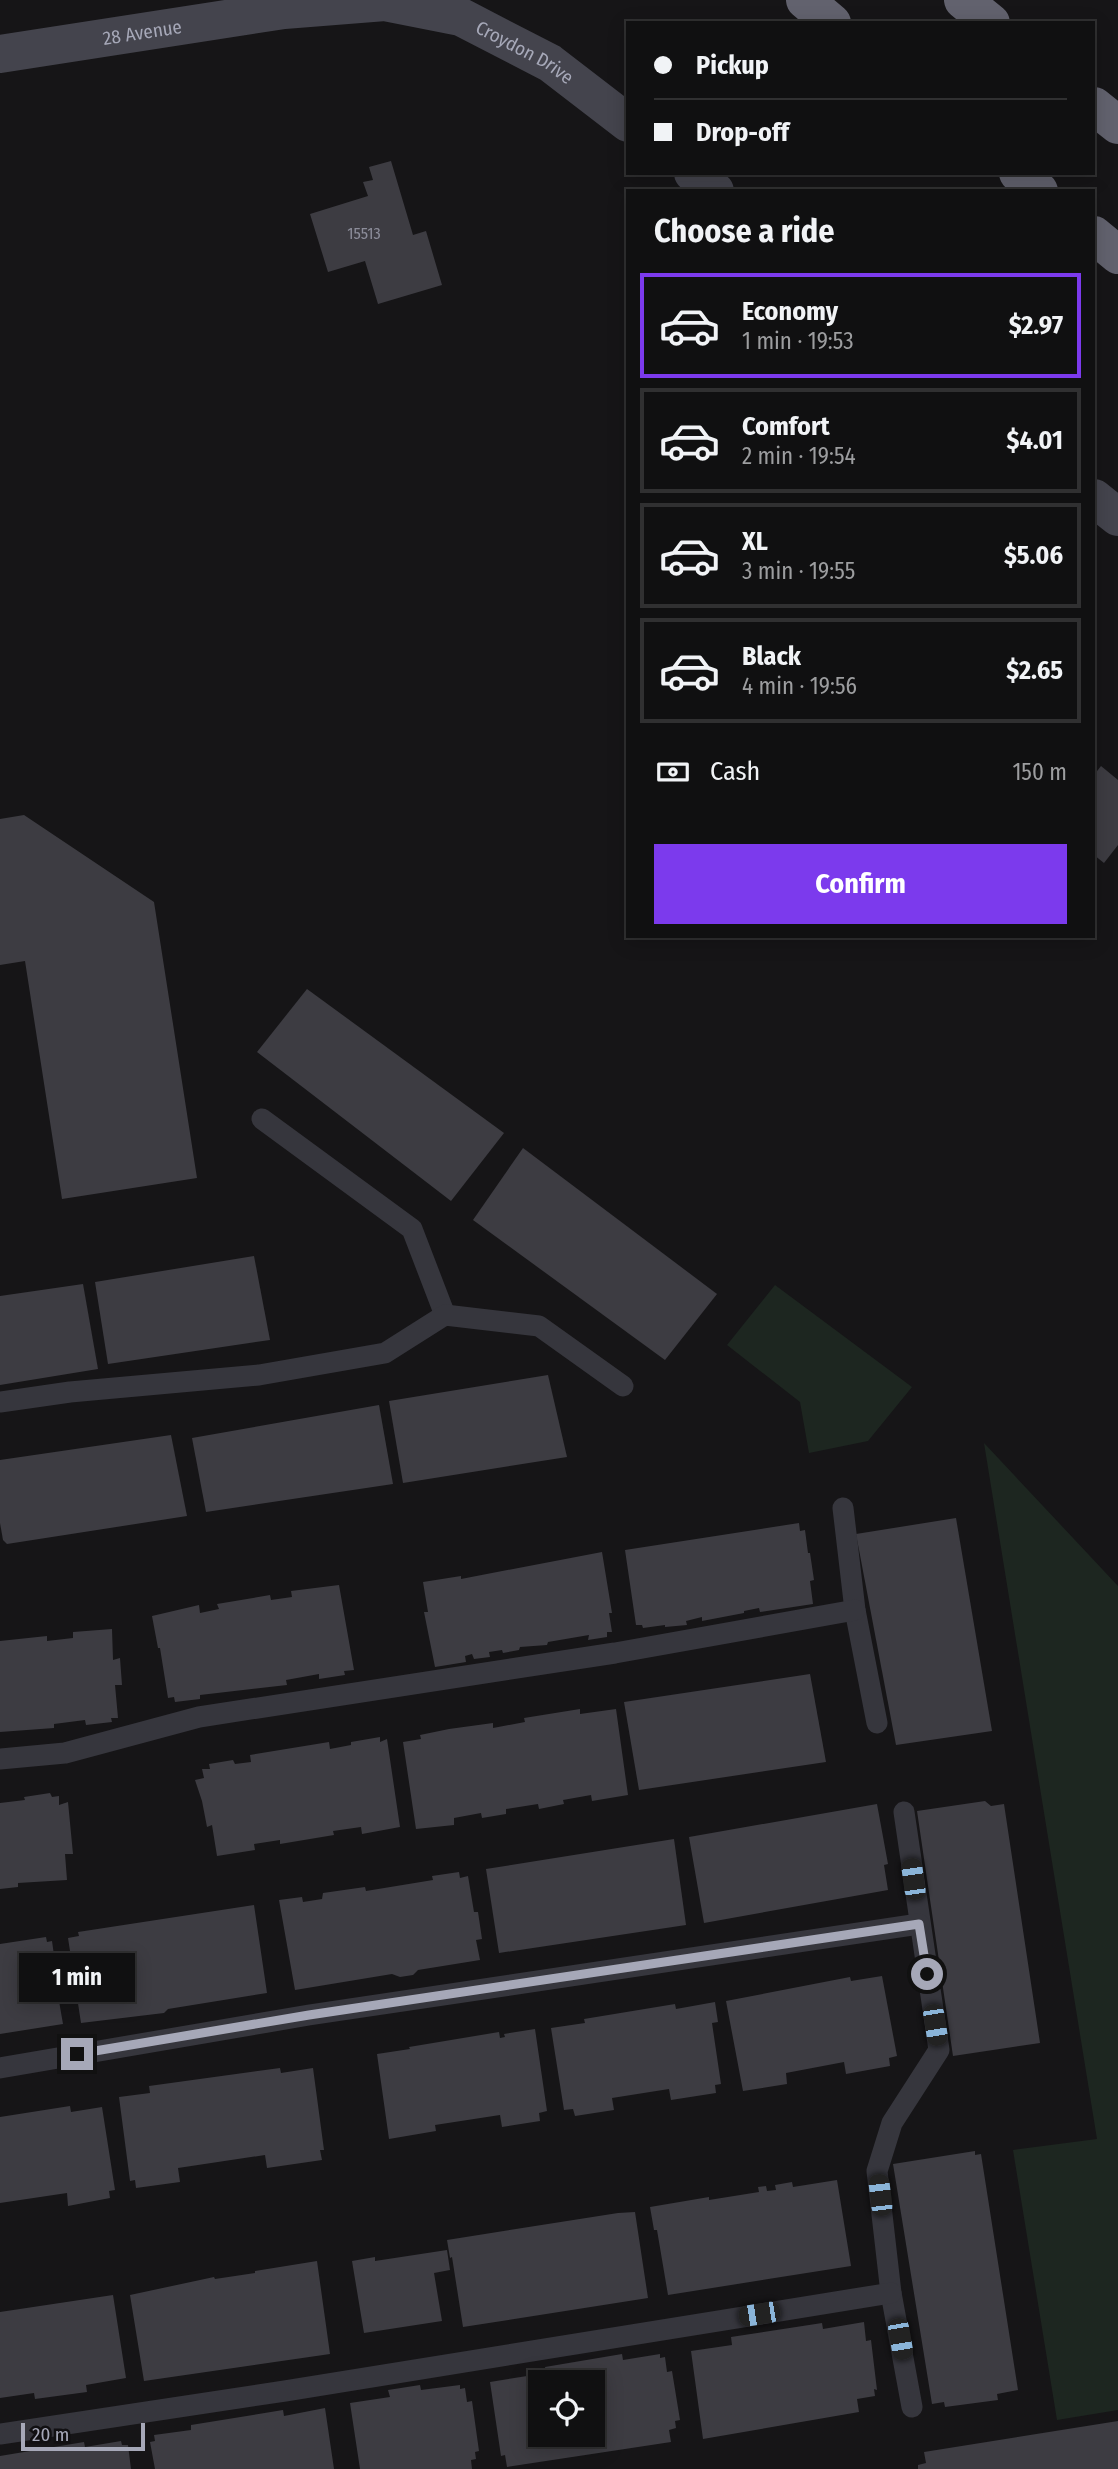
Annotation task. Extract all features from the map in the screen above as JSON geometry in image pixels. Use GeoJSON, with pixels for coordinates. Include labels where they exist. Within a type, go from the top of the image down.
{"type":"FeatureCollection","features":[{"type":"Feature","properties":{"kind":"highway"},"geometry":{"type":"LineString","coordinates":[[805,0],[830,21]]}},
{"type":"Feature","properties":{"kind":"highway"},"geometry":{"type":"LineString","coordinates":[[963,0],[989,21]]}},
{"type":"Feature","properties":{"kind":"highway"},"geometry":{"type":"LineString","coordinates":[[1095,107],[1118,125]]}},
{"type":"Feature","properties":{"kind":"highway"},"geometry":{"type":"LineString","coordinates":[[1020,175],[1037,189]]}},
{"type":"Feature","properties":{"kind":"highway"},"geometry":{"type":"LineString","coordinates":[[1095,236],[1118,255]]}},
{"type":"Feature","properties":{"kind":"street","name":"Croydon Drive"},"geometry":{"type":"LineString","coordinates":[[284,10],[384,2],[461,17],[550,63],[626,121]]}},
{"type":"Feature","properties":{"kind":"street","name":"28 Avenue"},"geometry":{"type":"LineString","coordinates":[[0,54],[284,10]]}},
{"type":"Feature","properties":{"kind":"street"},"geometry":{"type":"LineString","coordinates":[[695,175],[713,189]]}},
{"type":"Feature","properties":{"kind":"street"},"geometry":{"type":"LineString","coordinates":[[1095,499],[1118,517]]}},
{"type":"Feature","properties":{"kind":"lane"},"geometry":{"type":"LineString","coordinates":[[262,1119],[412,1229],[445,1315]]}},
{"type":"Feature","properties":{"kind":"lane"},"geometry":{"type":"LineString","coordinates":[[0,1402],[70,1392],[259,1375],[386,1353],[445,1315],[539,1326],[622,1386]]}},
{"type":"Feature","properties":{"kind":"lane"},"geometry":{"type":"LineString","coordinates":[[842,1508],[855,1610],[877,1723]]}},
{"type":"Feature","properties":{"kind":"lane"},"geometry":{"type":"LineString","coordinates":[[0,1759],[65,1753],[199,1717],[615,1653],[855,1610]]}},
{"type":"Feature","properties":{"kind":"lane"},"geometry":{"type":"LineString","coordinates":[[904,1812],[939,2050],[892,2123],[877,2171],[891,2293],[912,2407]]}},
{"type":"Feature","properties":{"kind":"lane"},"geometry":{"type":"LineString","coordinates":[[0,2068],[309,2015],[919,1924]]}},
{"type":"Feature","properties":{"kind":"lane"},"geometry":{"type":"LineString","coordinates":[[0,2434],[891,2293]]}},
{"type":"Feature","properties":{"kind":"shaded area"},"geometry":{"type":"Polygon","coordinates":[[[775,1285],[912,1387],[868,1441],[809,1453],[800,1402],[727,1345],[775,1285]]]}},
{"type":"Feature","properties":{"kind":"shaded area"},"geometry":{"type":"Polygon","coordinates":[[[984,1443],[1118,1586],[1118,2410],[1057,2420],[1013,2150],[1097,2139],[984,1443]]]}},
{"type":"Feature","properties":{"kind":"building"},"geometry":{"type":"Polygon","coordinates":[[[391,161],[413,235],[426,231],[442,285],[378,304],[365,261],[328,272],[310,214],[368,196],[363,182],[373,180],[369,167],[391,161]]]}},
{"type":"Feature","properties":{"kind":"building"},"geometry":{"type":"Polygon","coordinates":[[[1101,766],[1118,780],[1118,845],[1104,863],[1095,856],[1095,774],[1101,766]]]}},
{"type":"Feature","properties":{"kind":"building"},"geometry":{"type":"Polygon","coordinates":[[[24,815],[154,902],[197,1178],[62,1199],[25,961],[0,965],[0,819],[24,815]]]}},
{"type":"Feature","properties":{"kind":"building"},"geometry":{"type":"Polygon","coordinates":[[[307,989],[504,1133],[451,1201],[257,1052],[307,989]]]}},
{"type":"Feature","properties":{"kind":"building"},"geometry":{"type":"Polygon","coordinates":[[[523,1148],[717,1294],[665,1360],[473,1220],[523,1148]]]}},
{"type":"Feature","properties":{"kind":"building"},"geometry":{"type":"Polygon","coordinates":[[[254,1256],[270,1340],[108,1364],[95,1282],[254,1256]]]}},
{"type":"Feature","properties":{"kind":"building"},"geometry":{"type":"Polygon","coordinates":[[[83,1284],[98,1369],[0,1385],[0,1296],[83,1284]]]}},
{"type":"Feature","properties":{"kind":"building"},"geometry":{"type":"Polygon","coordinates":[[[548,1375],[567,1457],[403,1483],[389,1401],[548,1375]]]}},
{"type":"Feature","properties":{"kind":"building"},"geometry":{"type":"Polygon","coordinates":[[[379,1405],[393,1484],[206,1512],[192,1438],[379,1405]]]}},
{"type":"Feature","properties":{"kind":"building"},"geometry":{"type":"Polygon","coordinates":[[[171,1435],[187,1516],[7,1544],[3,1540],[0,1523],[0,1460],[171,1435]]]}},
{"type":"Feature","properties":{"kind":"building"},"geometry":{"type":"Polygon","coordinates":[[[956,1518],[992,1731],[896,1745],[856,1534],[956,1518]]]}},
{"type":"Feature","properties":{"kind":"building"},"geometry":{"type":"Polygon","coordinates":[[[799,1523],[800,1531],[805,1530],[810,1553],[814,1580],[810,1581],[813,1604],[760,1612],[759,1608],[702,1621],[702,1617],[686,1621],[687,1625],[643,1628],[642,1625],[636,1625],[625,1550],[799,1523]]]}},
{"type":"Feature","properties":{"kind":"building"},"geometry":{"type":"Polygon","coordinates":[[[602,1552],[612,1613],[609,1613],[612,1632],[607,1632],[607,1637],[588,1640],[589,1635],[548,1642],[547,1645],[520,1647],[519,1650],[503,1653],[502,1650],[489,1652],[490,1657],[474,1659],[472,1654],[465,1656],[466,1662],[435,1667],[424,1612],[428,1612],[423,1582],[461,1576],[461,1579],[602,1552]]]}},
{"type":"Feature","properties":{"kind":"building"},"geometry":{"type":"Polygon","coordinates":[[[339,1585],[354,1670],[344,1671],[345,1675],[319,1679],[319,1674],[286,1680],[287,1685],[200,1695],[200,1699],[175,1702],[174,1697],[168,1698],[152,1616],[199,1605],[200,1613],[219,1609],[217,1604],[270,1595],[271,1600],[292,1597],[291,1591],[339,1585]]]}},
{"type":"Feature","properties":{"kind":"building"},"geometry":{"type":"Polygon","coordinates":[[[112,1629],[113,1660],[120,1658],[122,1685],[115,1685],[118,1718],[111,1718],[112,1722],[86,1725],[85,1720],[54,1724],[54,1728],[0,1732],[0,1641],[47,1636],[47,1641],[73,1638],[73,1632],[112,1629]]]}},
{"type":"Feature","properties":{"kind":"building"},"geometry":{"type":"Polygon","coordinates":[[[810,1674],[826,1762],[639,1790],[624,1702],[810,1674]]]}},
{"type":"Feature","properties":{"kind":"building"},"geometry":{"type":"Polygon","coordinates":[[[580,1709],[580,1714],[616,1709],[628,1795],[592,1801],[591,1795],[563,1800],[564,1804],[539,1809],[538,1804],[506,1809],[506,1814],[482,1818],[481,1813],[454,1818],[454,1825],[416,1829],[403,1742],[421,1739],[420,1735],[449,1729],[493,1723],[493,1728],[525,1722],[524,1718],[580,1709]]]}},
{"type":"Feature","properties":{"kind":"building"},"geometry":{"type":"Polygon","coordinates":[[[380,1737],[380,1742],[387,1739],[400,1827],[362,1834],[361,1827],[333,1831],[334,1835],[280,1844],[280,1840],[254,1844],[255,1850],[217,1856],[212,1825],[207,1827],[195,1780],[204,1778],[202,1769],[210,1769],[209,1764],[233,1760],[235,1764],[251,1762],[250,1755],[329,1742],[330,1749],[380,1737]]]}},
{"type":"Feature","properties":{"kind":"building"},"geometry":{"type":"Polygon","coordinates":[[[50,1793],[52,1797],[59,1796],[59,1805],[68,1802],[73,1854],[65,1854],[67,1880],[18,1883],[18,1887],[0,1889],[0,1803],[50,1793]]]}},
{"type":"Feature","properties":{"kind":"building"},"geometry":{"type":"Polygon","coordinates":[[[985,1801],[991,1806],[1004,1804],[1040,2043],[953,2056],[917,1811],[985,1801]]]}},
{"type":"Feature","properties":{"kind":"building"},"geometry":{"type":"Polygon","coordinates":[[[877,1804],[888,1864],[884,1865],[888,1890],[704,1923],[689,1837],[877,1804]]]}},
{"type":"Feature","properties":{"kind":"building"},"geometry":{"type":"Polygon","coordinates":[[[674,1839],[686,1925],[499,1953],[486,1869],[674,1839]]]}},
{"type":"Feature","properties":{"kind":"building"},"geometry":{"type":"Polygon","coordinates":[[[459,1872],[460,1878],[468,1876],[474,1912],[478,1912],[482,1939],[476,1940],[480,1960],[418,1970],[413,1975],[400,1977],[392,1974],[295,1990],[279,1900],[302,1897],[303,1902],[322,1899],[323,1893],[365,1887],[366,1891],[433,1880],[432,1876],[459,1872]]]}},
{"type":"Feature","properties":{"kind":"building"},"geometry":{"type":"Polygon","coordinates":[[[254,1905],[267,1993],[168,2009],[164,2013],[81,2023],[68,1938],[79,1936],[78,1932],[254,1905]]]}},
{"type":"Feature","properties":{"kind":"building"},"geometry":{"type":"Polygon","coordinates":[[[46,1937],[47,1942],[52,1941],[59,1976],[63,2024],[0,2034],[0,1944],[46,1937]]]}},
{"type":"Feature","properties":{"kind":"building"},"geometry":{"type":"Polygon","coordinates":[[[882,1976],[897,2056],[889,2058],[890,2066],[846,2074],[844,2062],[786,2073],[787,2084],[743,2091],[726,2001],[850,1977],[851,1981],[882,1976]]]}},
{"type":"Feature","properties":{"kind":"building"},"geometry":{"type":"Polygon","coordinates":[[[715,2002],[718,2022],[712,2023],[721,2084],[715,2085],[716,2093],[671,2100],[669,2089],[612,2098],[614,2110],[575,2116],[573,2109],[564,2110],[551,2028],[585,2023],[584,2019],[675,2004],[676,2009],[715,2002]]]}},
{"type":"Feature","properties":{"kind":"building"},"geometry":{"type":"Polygon","coordinates":[[[535,2029],[547,2111],[539,2113],[540,2121],[502,2127],[500,2115],[435,2125],[436,2131],[389,2139],[377,2054],[499,2032],[500,2038],[505,2037],[504,2034],[535,2029]]]}},
{"type":"Feature","properties":{"kind":"building"},"geometry":{"type":"Polygon","coordinates":[[[280,2068],[281,2073],[313,2068],[324,2150],[320,2150],[322,2160],[267,2168],[265,2155],[178,2168],[180,2182],[136,2188],[135,2180],[130,2181],[119,2097],[150,2093],[149,2086],[280,2068]]]}},
{"type":"Feature","properties":{"kind":"building"},"geometry":{"type":"Polygon","coordinates":[[[70,2106],[71,2112],[102,2107],[115,2190],[109,2191],[110,2198],[68,2206],[67,2193],[0,2203],[0,2117],[70,2106]]]}},
{"type":"Feature","properties":{"kind":"building"},"geometry":{"type":"Polygon","coordinates":[[[975,2151],[975,2155],[981,2154],[1018,2390],[997,2394],[998,2400],[945,2407],[944,2402],[932,2404],[893,2164],[975,2151]]]}},
{"type":"Feature","properties":{"kind":"building"},"geometry":{"type":"Polygon","coordinates":[[[837,2180],[851,2266],[668,2295],[657,2230],[654,2230],[650,2207],[759,2192],[758,2187],[766,2186],[767,2191],[776,2190],[775,2185],[792,2182],[793,2187],[837,2180]]]}},
{"type":"Feature","properties":{"kind":"building"},"geometry":{"type":"Polygon","coordinates":[[[635,2212],[648,2298],[463,2327],[447,2240],[635,2212]]]}},
{"type":"Feature","properties":{"kind":"building"},"geometry":{"type":"Polygon","coordinates":[[[447,2250],[450,2270],[434,2273],[442,2321],[364,2333],[352,2261],[375,2257],[375,2261],[447,2250]]]}},
{"type":"Feature","properties":{"kind":"building"},"geometry":{"type":"Polygon","coordinates":[[[317,2261],[330,2354],[144,2381],[130,2295],[214,2277],[255,2273],[317,2261]]]}},
{"type":"Feature","properties":{"kind":"building"},"geometry":{"type":"Polygon","coordinates":[[[113,2295],[126,2378],[86,2385],[87,2392],[35,2399],[34,2393],[0,2398],[0,2312],[113,2295]]]}},
{"type":"Feature","properties":{"kind":"building"},"geometry":{"type":"Polygon","coordinates":[[[864,2322],[866,2341],[871,2340],[877,2390],[874,2389],[875,2396],[857,2399],[859,2412],[703,2439],[691,2351],[732,2345],[731,2337],[822,2323],[823,2329],[864,2322]]]}},
{"type":"Feature","properties":{"kind":"building"},"geometry":{"type":"Polygon","coordinates":[[[622,2354],[623,2360],[660,2354],[660,2358],[665,2357],[667,2372],[672,2371],[680,2420],[675,2421],[676,2428],[669,2430],[671,2442],[507,2467],[505,2455],[501,2456],[490,2382],[528,2376],[528,2447],[605,2447],[605,2370],[546,2370],[545,2367],[622,2354]]]}},
{"type":"Feature","properties":{"kind":"building"},"geometry":{"type":"Polygon","coordinates":[[[420,2385],[421,2390],[460,2385],[460,2389],[465,2388],[467,2402],[472,2401],[479,2451],[475,2452],[476,2459],[471,2460],[472,2469],[360,2469],[350,2403],[390,2397],[388,2390],[420,2385]]]}},
{"type":"Feature","properties":{"kind":"building"},"geometry":{"type":"Polygon","coordinates":[[[325,2408],[334,2469],[155,2469],[150,2442],[155,2441],[154,2435],[191,2430],[191,2425],[283,2410],[284,2416],[325,2408]]]}},
{"type":"Feature","properties":{"kind":"building"},"geometry":{"type":"Polygon","coordinates":[[[1118,2421],[1118,2469],[918,2469],[918,2465],[926,2463],[924,2452],[1118,2421]]]}},
{"type":"Feature","properties":{"kind":"building"},"geometry":{"type":"Polygon","coordinates":[[[121,2441],[122,2445],[128,2445],[131,2469],[0,2469],[0,2456],[84,2442],[85,2447],[121,2441]]]}},
{"type":"Feature","properties":{"kind":"route"},"geometry":{"type":"LineString","coordinates":[[77,2054],[309,2015],[919,1924],[927,1974]]}}]}
